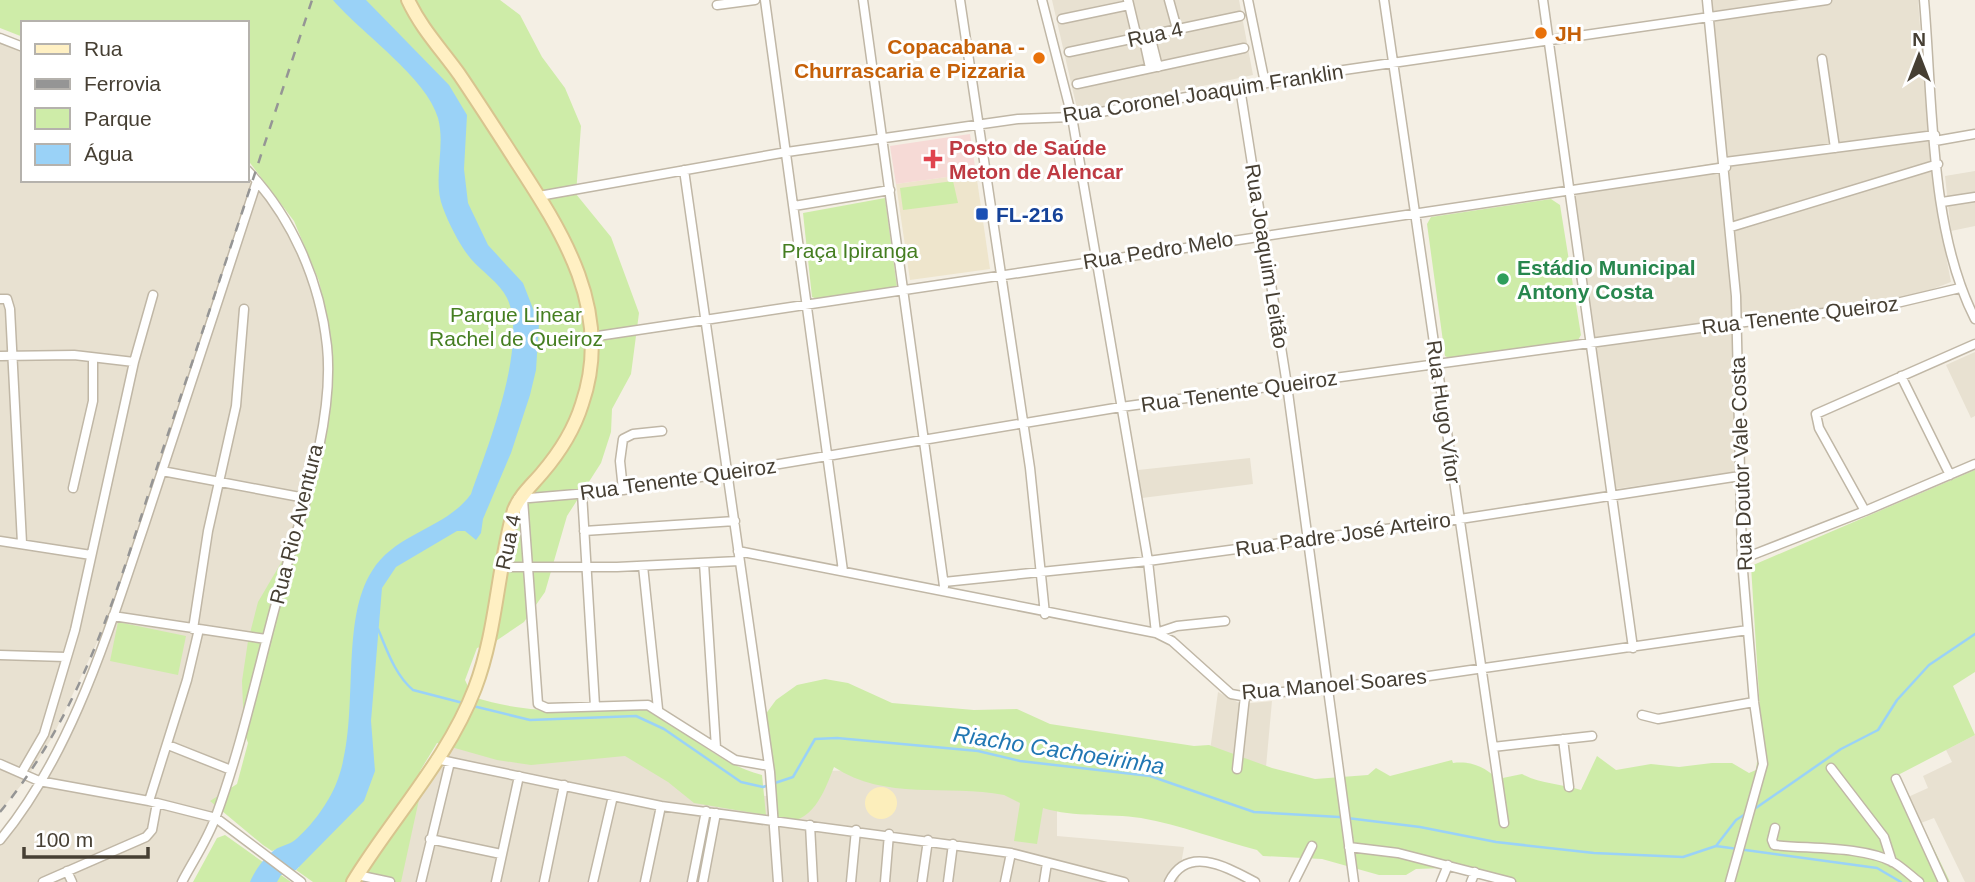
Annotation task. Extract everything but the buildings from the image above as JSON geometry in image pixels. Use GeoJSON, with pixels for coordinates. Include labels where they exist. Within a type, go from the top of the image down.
{"type":"FeatureCollection","features":[{"type":"Feature","properties":{"kind":"main road","name":"Rua 4"},"geometry":{"type":"LineString","coordinates":[[355,879],[436,759],[475,690],[491,636],[501,567],[520,499],[560,451],[577,420],[587,383],[591,337],[585,293],[574,257],[539,196],[458,73],[425,33],[408,0]]}},
{"type":"Feature","properties":{"kind":"street"},"geometry":{"type":"LineString","coordinates":[[717,5],[755,0]]}},
{"type":"Feature","properties":{"kind":"street"},"geometry":{"type":"LineString","coordinates":[[765,0],[843,571]]}},
{"type":"Feature","properties":{"kind":"street"},"geometry":{"type":"LineString","coordinates":[[863,0],[945,592]]}},
{"type":"Feature","properties":{"kind":"street"},"geometry":{"type":"LineString","coordinates":[[960,0],[1023,424],[1045,614]]}},
{"type":"Feature","properties":{"kind":"street"},"geometry":{"type":"LineString","coordinates":[[1042,0],[1072,117],[1148,561],[1156,633],[1177,626],[1225,621]]}},
{"type":"Feature","properties":{"kind":"street"},"geometry":{"type":"LineString","coordinates":[[1169,0],[1177,29]]}},
{"type":"Feature","properties":{"kind":"street"},"geometry":{"type":"LineString","coordinates":[[1248,0],[1265,83]]}},
{"type":"Feature","properties":{"kind":"street","name":"Rua Hugo Vítor"},"geometry":{"type":"LineString","coordinates":[[1384,0],[1460,519],[1479,669],[1504,823]]}},
{"type":"Feature","properties":{"kind":"street"},"geometry":{"type":"LineString","coordinates":[[1543,0],[1633,648]]}},
{"type":"Feature","properties":{"kind":"street","name":"Rua Doutor Vale Costa"},"geometry":{"type":"LineString","coordinates":[[1707,0],[1731,227],[1737,323],[1742,559],[1754,702],[1763,764],[1730,882]]}},
{"type":"Feature","properties":{"kind":"street","name":"Rua Coronel Joaquim Franklin"},"geometry":{"type":"LineString","coordinates":[[539,196],[787,152],[1018,119],[1072,117],[1393,63],[1709,15],[1827,0]]}},
{"type":"Feature","properties":{"kind":"street"},"geometry":{"type":"LineString","coordinates":[[1924,0],[1935,138],[1948,245],[1959,288],[1975,319]]}},
{"type":"Feature","properties":{"kind":"street"},"geometry":{"type":"LineString","coordinates":[[1062,19],[1128,2],[1144,36],[1154,67]]}},
{"type":"Feature","properties":{"kind":"street","name":"Rua 4"},"geometry":{"type":"LineString","coordinates":[[1069,52],[1240,16]]}},
{"type":"Feature","properties":{"kind":"street"},"geometry":{"type":"LineString","coordinates":[[0,38],[21,46]]}},
{"type":"Feature","properties":{"kind":"street"},"geometry":{"type":"LineString","coordinates":[[1077,84],[1244,48]]}},
{"type":"Feature","properties":{"kind":"street"},"geometry":{"type":"LineString","coordinates":[[1822,59],[1835,148]]}},
{"type":"Feature","properties":{"kind":"street","name":"Rua Joaquim Leitão"},"geometry":{"type":"LineString","coordinates":[[1240,88],[1287,385],[1354,882]]}},
{"type":"Feature","properties":{"kind":"street","name":"Rua Pedro Melo"},"geometry":{"type":"LineString","coordinates":[[591,337],[705,317],[1001,276],[1264,233],[1568,191],[1725,164],[1835,148],[1975,134]]}},
{"type":"Feature","properties":{"kind":"street"},"geometry":{"type":"LineString","coordinates":[[1731,227],[1938,164]]}},
{"type":"Feature","properties":{"kind":"street"},"geometry":{"type":"LineString","coordinates":[[684,170],[769,769],[778,882]]}},
{"type":"Feature","properties":{"kind":"street","name":"Rua Rio Aventura"},"geometry":{"type":"LineString","coordinates":[[182,882],[216,818],[305,498],[324,411],[327,348],[319,303],[309,271],[288,225],[248,171]]}},
{"type":"Feature","properties":{"kind":"street"},"geometry":{"type":"LineString","coordinates":[[0,840],[21,814],[72,720],[113,616],[257,181]]}},
{"type":"Feature","properties":{"kind":"street"},"geometry":{"type":"LineString","coordinates":[[794,206],[890,190]]}},
{"type":"Feature","properties":{"kind":"street"},"geometry":{"type":"LineString","coordinates":[[1942,202],[1975,197]]}},
{"type":"Feature","properties":{"kind":"street","name":"Rua Tenente Queiroz"},"geometry":{"type":"LineString","coordinates":[[520,499],[623,490],[1121,407],[1737,323],[1884,306],[1959,288]]}},
{"type":"Feature","properties":{"kind":"street"},"geometry":{"type":"LineString","coordinates":[[22,772],[44,734],[66,657],[134,362],[153,295]]}},
{"type":"Feature","properties":{"kind":"street"},"geometry":{"type":"LineString","coordinates":[[1965,299],[1975,298]]}},
{"type":"Feature","properties":{"kind":"street"},"geometry":{"type":"LineString","coordinates":[[3,299],[12,355],[22,543]]}},
{"type":"Feature","properties":{"kind":"street"},"geometry":{"type":"LineString","coordinates":[[43,882],[146,837],[152,830],[153,802],[196,629],[208,531],[236,406],[244,309]]}},
{"type":"Feature","properties":{"kind":"street"},"geometry":{"type":"LineString","coordinates":[[1865,511],[1819,428],[1815,415],[1975,344]]}},
{"type":"Feature","properties":{"kind":"street"},"geometry":{"type":"LineString","coordinates":[[0,356],[93,358],[134,362]]}},
{"type":"Feature","properties":{"kind":"street"},"geometry":{"type":"LineString","coordinates":[[73,488],[93,401],[93,358]]}},
{"type":"Feature","properties":{"kind":"street"},"geometry":{"type":"LineString","coordinates":[[1901,376],[1950,475]]}},
{"type":"Feature","properties":{"kind":"street"},"geometry":{"type":"LineString","coordinates":[[623,490],[620,461],[623,439],[662,431]]}},
{"type":"Feature","properties":{"kind":"street"},"geometry":{"type":"LineString","coordinates":[[1742,559],[1975,464]]}},
{"type":"Feature","properties":{"kind":"street"},"geometry":{"type":"LineString","coordinates":[[163,471],[220,484],[305,498]]}},
{"type":"Feature","properties":{"kind":"street","name":"Rua Padre José Arteiro"},"geometry":{"type":"LineString","coordinates":[[944,582],[1148,561],[1460,519],[1740,476]]}},
{"type":"Feature","properties":{"kind":"street"},"geometry":{"type":"LineString","coordinates":[[582,493],[595,706],[640,704],[658,709],[716,748],[742,762],[769,769]]}},
{"type":"Feature","properties":{"kind":"street","name":"Rua 4"},"geometry":{"type":"LineString","coordinates":[[520,499],[537,701],[547,708],[595,706]]}},
{"type":"Feature","properties":{"kind":"street"},"geometry":{"type":"LineString","coordinates":[[584,531],[735,522]]}},
{"type":"Feature","properties":{"kind":"street"},"geometry":{"type":"LineString","coordinates":[[0,541],[91,555]]}},
{"type":"Feature","properties":{"kind":"street","name":"Rua Manoel Soares"},"geometry":{"type":"LineString","coordinates":[[738,551],[1045,614],[1156,633],[1172,641],[1231,694],[1245,696],[1328,689],[1748,630]]}},
{"type":"Feature","properties":{"kind":"street"},"geometry":{"type":"LineString","coordinates":[[501,567],[643,566],[739,561]]}},
{"type":"Feature","properties":{"kind":"street"},"geometry":{"type":"LineString","coordinates":[[705,563],[716,748]]}},
{"type":"Feature","properties":{"kind":"street"},"geometry":{"type":"LineString","coordinates":[[643,566],[658,709]]}},
{"type":"Feature","properties":{"kind":"street"},"geometry":{"type":"LineString","coordinates":[[113,616],[266,639]]}},
{"type":"Feature","properties":{"kind":"street"},"geometry":{"type":"LineString","coordinates":[[0,655],[66,657]]}},
{"type":"Feature","properties":{"kind":"street"},"geometry":{"type":"LineString","coordinates":[[1237,769],[1245,696]]}},
{"type":"Feature","properties":{"kind":"street"},"geometry":{"type":"LineString","coordinates":[[1642,715],[1658,719],[1754,702]]}},
{"type":"Feature","properties":{"kind":"street"},"geometry":{"type":"LineString","coordinates":[[1493,747],[1592,736]]}},
{"type":"Feature","properties":{"kind":"street"},"geometry":{"type":"LineString","coordinates":[[1563,739],[1569,787]]}},
{"type":"Feature","properties":{"kind":"street"},"geometry":{"type":"LineString","coordinates":[[168,744],[230,770]]}},
{"type":"Feature","properties":{"kind":"street"},"geometry":{"type":"LineString","coordinates":[[436,759],[661,806],[772,822],[888,834],[1011,853],[1119,882]]}},
{"type":"Feature","properties":{"kind":"street"},"geometry":{"type":"LineString","coordinates":[[421,882],[450,762]]}},
{"type":"Feature","properties":{"kind":"street"},"geometry":{"type":"LineString","coordinates":[[0,764],[39,781],[153,802],[216,818],[301,882]]}},
{"type":"Feature","properties":{"kind":"street"},"geometry":{"type":"LineString","coordinates":[[1831,768],[1884,837],[1892,862]]}},
{"type":"Feature","properties":{"kind":"street"},"geometry":{"type":"LineString","coordinates":[[496,882],[519,776]]}},
{"type":"Feature","properties":{"kind":"street"},"geometry":{"type":"LineString","coordinates":[[1896,779],[1943,882]]}},
{"type":"Feature","properties":{"kind":"street"},"geometry":{"type":"LineString","coordinates":[[544,882],[564,785]]}},
{"type":"Feature","properties":{"kind":"street"},"geometry":{"type":"LineString","coordinates":[[593,882],[613,796]]}},
{"type":"Feature","properties":{"kind":"street"},"geometry":{"type":"LineString","coordinates":[[645,882],[661,806]]}},
{"type":"Feature","properties":{"kind":"street"},"geometry":{"type":"LineString","coordinates":[[692,882],[706,811]]}},
{"type":"Feature","properties":{"kind":"street"},"geometry":{"type":"LineString","coordinates":[[703,882],[716,813]]}},
{"type":"Feature","properties":{"kind":"street"},"geometry":{"type":"LineString","coordinates":[[810,825],[813,882]]}},
{"type":"Feature","properties":{"kind":"street"},"geometry":{"type":"LineString","coordinates":[[1775,828],[1772,840],[1774,845],[1843,850],[1892,862],[1919,882]]}},
{"type":"Feature","properties":{"kind":"street"},"geometry":{"type":"LineString","coordinates":[[851,882],[856,830]]}},
{"type":"Feature","properties":{"kind":"street"},"geometry":{"type":"LineString","coordinates":[[885,882],[888,834]]}},
{"type":"Feature","properties":{"kind":"street"},"geometry":{"type":"LineString","coordinates":[[430,838],[501,854]]}},
{"type":"Feature","properties":{"kind":"street"},"geometry":{"type":"LineString","coordinates":[[922,882],[928,840]]}},
{"type":"Feature","properties":{"kind":"street"},"geometry":{"type":"LineString","coordinates":[[948,882],[953,844]]}},
{"type":"Feature","properties":{"kind":"street"},"geometry":{"type":"LineString","coordinates":[[1294,882],[1312,846]]}},
{"type":"Feature","properties":{"kind":"street"},"geometry":{"type":"LineString","coordinates":[[1349,848],[1398,853],[1509,882]]}},
{"type":"Feature","properties":{"kind":"street"},"geometry":{"type":"LineString","coordinates":[[1005,882],[1011,853]]}},
{"type":"Feature","properties":{"kind":"street"},"geometry":{"type":"LineString","coordinates":[[1169,882],[1177,869],[1203,860],[1223,866],[1255,882]]}},
{"type":"Feature","properties":{"kind":"street"},"geometry":{"type":"LineString","coordinates":[[1044,882],[1047,863]]}},
{"type":"Feature","properties":{"kind":"street"},"geometry":{"type":"LineString","coordinates":[[1441,882],[1448,865]]}},
{"type":"Feature","properties":{"kind":"street"},"geometry":{"type":"LineString","coordinates":[[67,871],[72,882]]}},
{"type":"Feature","properties":{"kind":"street"},"geometry":{"type":"LineString","coordinates":[[1471,882],[1475,872]]}},
{"type":"Feature","properties":{"kind":"street"},"geometry":{"type":"LineString","coordinates":[[355,879],[390,882]]}},
{"type":"Feature","properties":{"kind":"shaded area"},"geometry":{"type":"Polygon","coordinates":[[[1052,0],[1239,0],[1253,75],[1078,113],[1052,0]]]}},
{"type":"Feature","properties":{"kind":"shaded area"},"geometry":{"type":"Polygon","coordinates":[[[1706,0],[1918,0],[1928,133],[1951,282],[1899,302],[1736,318],[1735,472],[1615,489],[1564,189],[1720,162],[1706,0]]]}},
{"type":"Feature","properties":{"kind":"shaded area"},"geometry":{"type":"Polygon","coordinates":[[[0,38],[21,46],[21,182],[248,182],[248,171],[254,178],[110,615],[53,736],[29,775],[0,812],[0,38]]]}},
{"type":"Feature","properties":{"kind":"shaded area","name":"Posto de Saúde Meton de Alencar"},"geometry":{"type":"Polygon","coordinates":[[[970,134],[976,173],[896,184],[890,146],[970,134]]]}},
{"type":"Feature","properties":{"kind":"shaded area"},"geometry":{"type":"Polygon","coordinates":[[[1975,171],[1975,226],[1951,231],[1945,176],[1975,171]]]}},
{"type":"Feature","properties":{"kind":"shaded area"},"geometry":{"type":"Polygon","coordinates":[[[976,173],[990,269],[910,280],[896,184],[976,173]]]}},
{"type":"Feature","properties":{"kind":"shaded area"},"geometry":{"type":"Polygon","coordinates":[[[257,181],[288,225],[319,303],[326,379],[313,468],[216,818],[182,882],[0,882],[0,840],[21,814],[72,720],[113,616],[257,181]]]}},
{"type":"Feature","properties":{"kind":"shaded area"},"geometry":{"type":"Polygon","coordinates":[[[1975,352],[1975,416],[1971,418],[1946,365],[1975,352]]]}},
{"type":"Feature","properties":{"kind":"shaded area"},"geometry":{"type":"Polygon","coordinates":[[[1250,458],[1253,484],[1142,498],[1138,470],[1250,458]]]}},
{"type":"Feature","properties":{"kind":"shaded area"},"geometry":{"type":"Polygon","coordinates":[[[1218,692],[1241,704],[1272,701],[1264,789],[1207,773],[1218,692]]]}},
{"type":"Feature","properties":{"kind":"shaded area"},"geometry":{"type":"Polygon","coordinates":[[[458,722],[597,744],[736,794],[766,796],[782,792],[811,771],[899,770],[1057,793],[1057,836],[1184,847],[1178,882],[353,882],[458,722]]]}},
{"type":"Feature","properties":{"kind":"shaded area"},"geometry":{"type":"Polygon","coordinates":[[[1975,735],[1975,882],[1965,882],[1934,818],[1921,823],[1908,797],[1928,788],[1923,776],[1952,762],[1946,750],[1975,735]]]}},
{"type":"Feature","properties":{"kind":"green space","name":"Parque Linear Rachel de Queiroz"},"geometry":{"type":"Polygon","coordinates":[[[0,0],[500,0],[520,15],[542,57],[565,88],[581,126],[576,194],[611,237],[639,313],[631,374],[612,409],[611,432],[601,463],[567,516],[545,592],[524,622],[493,643],[477,648],[465,680],[473,697],[516,707],[557,710],[642,708],[653,712],[719,756],[762,775],[766,815],[694,803],[668,782],[625,756],[531,765],[497,760],[437,743],[420,771],[420,795],[401,882],[313,882],[296,870],[299,867],[277,849],[272,851],[263,845],[210,801],[237,784],[248,743],[244,732],[242,681],[248,641],[258,602],[302,527],[327,425],[332,373],[330,334],[319,281],[294,221],[248,160],[248,21],[21,21],[21,36],[0,28],[0,0]]]}},
{"type":"Feature","properties":{"kind":"green space"},"geometry":{"type":"Polygon","coordinates":[[[953,181],[958,203],[903,210],[900,188],[953,181]]]}},
{"type":"Feature","properties":{"kind":"green space","name":"Praça Ipiranga"},"geometry":{"type":"Polygon","coordinates":[[[885,198],[897,287],[817,299],[812,297],[803,213],[885,198]]]}},
{"type":"Feature","properties":{"kind":"green space","name":"Estádio Municipal Antony Costa"},"geometry":{"type":"Polygon","coordinates":[[[1551,199],[1560,205],[1581,335],[1578,340],[1451,359],[1445,356],[1427,224],[1431,217],[1551,199]]]}},
{"type":"Feature","properties":{"kind":"green space"},"geometry":{"type":"Polygon","coordinates":[[[1975,470],[1975,672],[1953,686],[1975,735],[1898,775],[1950,882],[1495,882],[1481,875],[1445,868],[1416,869],[1406,875],[1379,875],[1322,859],[1263,856],[1257,850],[1141,818],[1067,813],[1043,808],[1037,844],[1014,841],[1020,803],[1004,795],[895,788],[854,778],[834,767],[815,806],[800,819],[778,824],[765,715],[776,700],[797,685],[825,679],[848,683],[892,703],[974,710],[1017,709],[1050,724],[1194,746],[1209,745],[1272,768],[1315,779],[1368,775],[1376,768],[1390,776],[1452,760],[1453,763],[1477,766],[1498,779],[1522,774],[1536,780],[1581,790],[1597,756],[1616,770],[1651,764],[1679,767],[1732,763],[1749,773],[1756,770],[1759,745],[1762,743],[1751,566],[1975,470]]]}},
{"type":"Feature","properties":{"kind":"green space"},"geometry":{"type":"Polygon","coordinates":[[[118,622],[186,636],[178,675],[110,661],[118,622]]]}},
{"type":"Feature","properties":{"kind":"green space"},"geometry":{"type":"Polygon","coordinates":[[[225,835],[291,882],[193,882],[217,838],[225,835]]]}},
{"type":"Feature","properties":{"kind":"sand"},"geometry":{"type":"Polygon","coordinates":[[[881,787],[892,792],[897,803],[892,814],[881,819],[870,814],[865,803],[870,792],[881,787]]]}},
{"type":"Feature","properties":{"kind":"water"},"geometry":{"type":"Polygon","coordinates":[[[333,0],[366,0],[449,85],[467,115],[464,169],[468,203],[488,245],[523,283],[539,324],[536,370],[511,453],[483,519],[481,533],[476,540],[465,531],[457,531],[396,567],[382,588],[371,721],[375,771],[364,801],[296,870],[281,875],[277,882],[250,882],[269,855],[277,848],[293,842],[307,828],[333,791],[344,759],[348,732],[353,645],[362,593],[372,571],[394,547],[448,515],[461,506],[471,494],[503,396],[513,341],[512,317],[507,298],[500,287],[467,254],[443,208],[439,186],[440,129],[431,103],[421,87],[392,56],[333,0]]]}},
{"type":"Feature","properties":{"kind":"waterway","name":"Riacho Cachoeirinha"},"geometry":{"type":"LineString","coordinates":[[378,629],[396,670],[413,690],[463,703]]}},
{"type":"Feature","properties":{"kind":"waterway","name":"Riacho Cachoeirinha"},"geometry":{"type":"LineString","coordinates":[[1753,810],[1841,749],[1878,730],[1897,700],[1929,665],[1975,634]]}},
{"type":"Feature","properties":{"kind":"waterway","name":"Riacho Cachoeirinha"},"geometry":{"type":"LineString","coordinates":[[473,706],[530,720],[636,716],[664,729],[741,782],[763,787],[793,777],[815,739],[837,738],[978,751],[1020,761],[1150,776],[1254,812],[1339,817],[1420,827],[1496,842],[1594,853],[1683,857],[1716,846],[1736,820],[1747,813]]}},
{"type":"Feature","properties":{"kind":"waterway"},"geometry":{"type":"LineString","coordinates":[[1716,846],[1877,868],[1901,882]]}},
{"type":"Feature","properties":{"kind":"railway"},"geometry":{"type":"LineString","coordinates":[[0,812],[31,770],[58,726],[101,633],[312,0]]}},
{"type":"Feature","properties":{"kind":"place","name":"JH"},"geometry":{"type":"Point","coordinates":[1541,33]}},
{"type":"Feature","properties":{"kind":"place","name":"Copacabana - Churrascaria e Pizzaria"},"geometry":{"type":"Point","coordinates":[1039,58]}},
{"type":"Feature","properties":{"kind":"place","name":"Posto de Saúde Meton de Alencar"},"geometry":{"type":"Point","coordinates":[933,159]}},
{"type":"Feature","properties":{"kind":"place","name":"FL-216"},"geometry":{"type":"Point","coordinates":[982,214]}},
{"type":"Feature","properties":{"kind":"place","name":"Estádio Municipal Antony Costa"},"geometry":{"type":"Point","coordinates":[1503,279]}}]}
